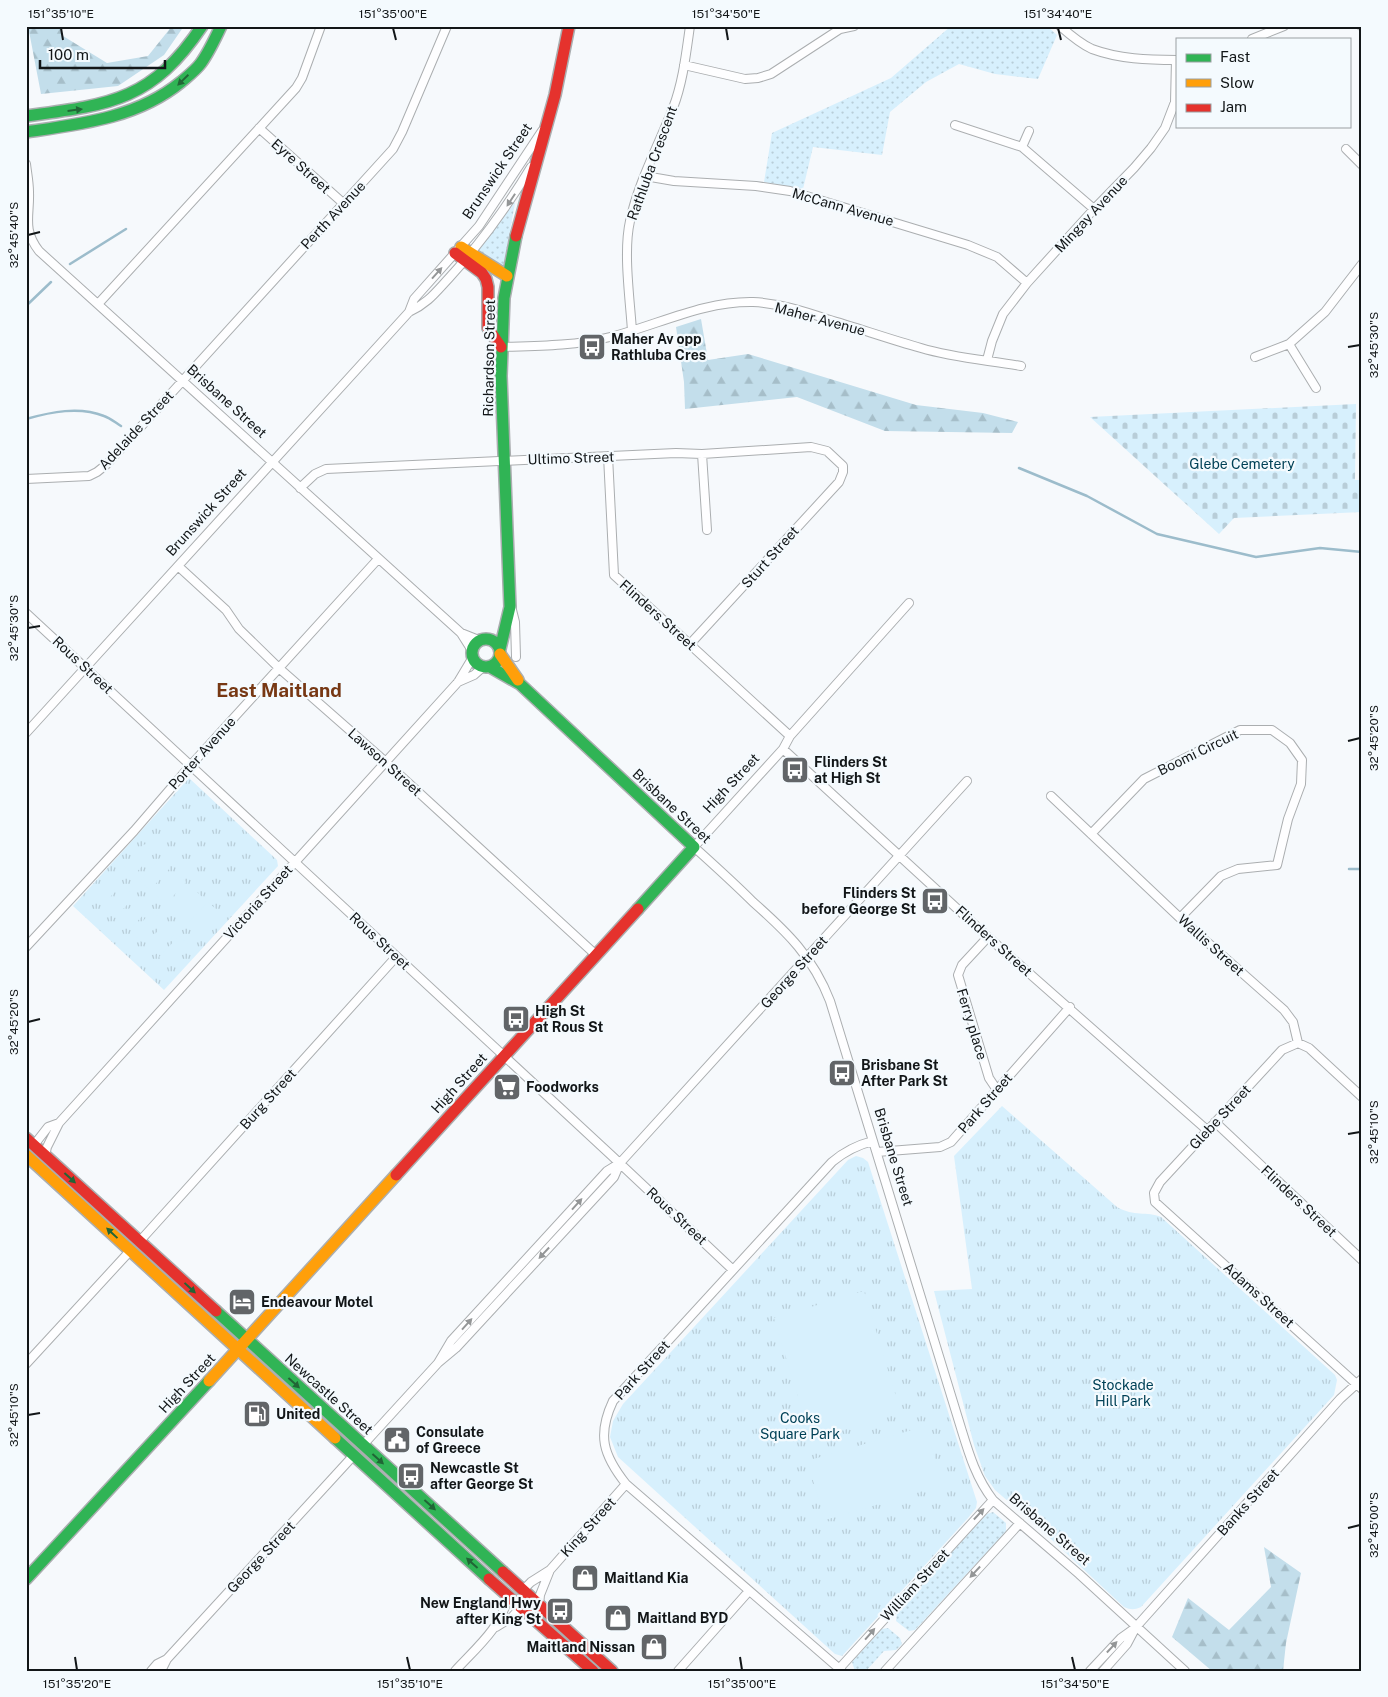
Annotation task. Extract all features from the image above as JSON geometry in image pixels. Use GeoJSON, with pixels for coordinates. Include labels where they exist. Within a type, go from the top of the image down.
{"type":"FeatureCollection","features":[{"type":"Feature","properties":{"kind":"main road"},"geometry":{"type":"LineString","coordinates":[[26,116],[90,108],[116,100],[138,90],[158,77],[178,60],[202,26]]}},
{"type":"Feature","properties":{"kind":"main road"},"geometry":{"type":"LineString","coordinates":[[26,132],[91,123],[116,117],[142,106],[176,87],[202,62],[221,26]]}},
{"type":"Feature","properties":{"kind":"main road","name":"Brunswick Street"},"geometry":{"type":"LineString","coordinates":[[547,123],[562,65],[569,26]]}},
{"type":"Feature","properties":{"kind":"main road","name":"Richardson Street"},"geometry":{"type":"LineString","coordinates":[[500,652],[510,600],[501,347],[504,298],[517,228],[547,123]]}},
{"type":"Feature","properties":{"kind":"main road"},"geometry":{"type":"LineString","coordinates":[[458,250],[507,276]]}},
{"type":"Feature","properties":{"kind":"main road"},"geometry":{"type":"LineString","coordinates":[[468,257],[486,279],[488,287],[488,328],[501,347]]}},
{"type":"Feature","properties":{"kind":"main road"},"geometry":{"type":"LineString","coordinates":[[484,640],[495,642],[500,652],[497,662],[487,667],[477,663],[473,654],[477,643],[484,640],[504,624]]}},
{"type":"Feature","properties":{"kind":"main road","name":"Brisbane Street"},"geometry":{"type":"LineString","coordinates":[[500,652],[520,684],[694,847]]}},
{"type":"Feature","properties":{"kind":"main road","name":"Brisbane Street"},"geometry":{"type":"LineString","coordinates":[[487,667],[520,684]]}},
{"type":"Feature","properties":{"kind":"main road","name":"High Street"},"geometry":{"type":"LineString","coordinates":[[26,1580],[694,847]]}},
{"type":"Feature","properties":{"kind":"main road"},"geometry":{"type":"LineString","coordinates":[[28,1161],[29,1142]]}},
{"type":"Feature","properties":{"kind":"main road"},"geometry":{"type":"LineString","coordinates":[[29,1142],[46,1173]]}},
{"type":"Feature","properties":{"kind":"main road","name":"Newcastle Street"},"geometry":{"type":"LineString","coordinates":[[29,1142],[612,1671]]}},
{"type":"Feature","properties":{"kind":"main road","name":"Newcastle Street"},"geometry":{"type":"LineString","coordinates":[[28,1161],[46,1173],[508,1596],[593,1671]]}},
{"type":"Feature","properties":{"kind":"main road"},"geometry":{"type":"LineString","coordinates":[[500,1570],[506,1582],[517,1594],[521,1607]]}},
{"type":"Feature","properties":{"kind":"main road"},"geometry":{"type":"LineString","coordinates":[[523,1590],[526,1602],[539,1618],[543,1627]]}},
{"type":"Feature","properties":{"kind":"street"},"geometry":{"type":"LineString","coordinates":[[98,304],[296,88],[302,78],[321,26]]}},
{"type":"Feature","properties":{"kind":"street","name":"Perth Avenue"},"geometry":{"type":"LineString","coordinates":[[182,380],[393,149],[447,26]]}},
{"type":"Feature","properties":{"kind":"street","name":"Rathluba Crescent"},"geometry":{"type":"LineString","coordinates":[[632,331],[627,246],[630,222],[645,176],[674,106],[684,65],[690,26]]}},
{"type":"Feature","properties":{"kind":"street"},"geometry":{"type":"LineString","coordinates":[[684,65],[745,79],[758,78],[771,74],[840,29],[854,26]]}},
{"type":"Feature","properties":{"kind":"street"},"geometry":{"type":"LineString","coordinates":[[1060,26],[1090,48],[1108,54],[1142,60],[1176,60]]}},
{"type":"Feature","properties":{"kind":"street"},"geometry":{"type":"LineString","coordinates":[[1254,38],[1284,26]]}},
{"type":"Feature","properties":{"kind":"street","name":"Mingay Avenue"},"geometry":{"type":"LineString","coordinates":[[987,360],[1003,314],[1027,283],[1094,208],[1134,168],[1165,128],[1175,102],[1176,60]]}},
{"type":"Feature","properties":{"kind":"street","name":"Brunswick Street"},"geometry":{"type":"LineString","coordinates":[[26,733],[409,312],[414,299],[458,250],[491,209],[547,123]]}},
{"type":"Feature","properties":{"kind":"street"},"geometry":{"type":"LineString","coordinates":[[955,125],[1022,147],[1094,208]]}},
{"type":"Feature","properties":{"kind":"street","name":"Eyre Street"},"geometry":{"type":"LineString","coordinates":[[259,128],[343,204]]}},
{"type":"Feature","properties":{"kind":"street"},"geometry":{"type":"LineString","coordinates":[[1022,147],[1029,130]]}},
{"type":"Feature","properties":{"kind":"street"},"geometry":{"type":"LineString","coordinates":[[1346,150],[1362,165]]}},
{"type":"Feature","properties":{"kind":"street","name":"Brunswick Street"},"geometry":{"type":"LineString","coordinates":[[409,312],[424,305],[468,257],[508,205],[537,158]]}},
{"type":"Feature","properties":{"kind":"street","name":"Brisbane Street"},"geometry":{"type":"LineString","coordinates":[[26,164],[30,193],[29,243],[462,633],[473,654]]}},
{"type":"Feature","properties":{"kind":"street","name":"McCann Avenue"},"geometry":{"type":"LineString","coordinates":[[645,176],[674,181],[756,186],[790,191],[968,245],[997,257],[1027,283]]}},
{"type":"Feature","properties":{"kind":"street"},"geometry":{"type":"LineString","coordinates":[[1255,357],[1289,344],[1325,312],[1362,264]]}},
{"type":"Feature","properties":{"kind":"street","name":"Maher Avenue"},"geometry":{"type":"LineString","coordinates":[[501,347],[572,344],[608,338],[711,306],[754,302],[792,308],[958,358],[987,360],[1021,366]]}},
{"type":"Feature","properties":{"kind":"street"},"geometry":{"type":"LineString","coordinates":[[1289,344],[1316,388]]}},
{"type":"Feature","properties":{"kind":"street","name":"Adelaide Street"},"geometry":{"type":"LineString","coordinates":[[26,480],[79,477],[97,472],[182,380]]}},
{"type":"Feature","properties":{"kind":"street","name":"Ultimo Street"},"geometry":{"type":"LineString","coordinates":[[300,488],[315,474],[326,469],[676,453],[702,454],[811,448],[826,451],[843,466]]}},
{"type":"Feature","properties":{"kind":"street"},"geometry":{"type":"LineString","coordinates":[[702,454],[708,530]]}},
{"type":"Feature","properties":{"kind":"street","name":"Flinders Street"},"geometry":{"type":"LineString","coordinates":[[608,456],[614,575],[790,736]]}},
{"type":"Feature","properties":{"kind":"street","name":"Sturt Street"},"geometry":{"type":"LineString","coordinates":[[690,644],[839,482],[843,466]]}},
{"type":"Feature","properties":{"kind":"street","name":"Porter Avenue"},"geometry":{"type":"LineString","coordinates":[[26,947],[378,559]]}},
{"type":"Feature","properties":{"kind":"street","name":"Lawson Street"},"geometry":{"type":"LineString","coordinates":[[178,566],[226,610],[239,629],[280,668],[386,762],[596,955]]}},
{"type":"Feature","properties":{"kind":"street","name":"Richardson Street"},"geometry":{"type":"LineString","coordinates":[[510,600],[515,622],[516,657]]}},
{"type":"Feature","properties":{"kind":"street","name":"High Street"},"geometry":{"type":"LineString","coordinates":[[694,847],[783,750],[790,736],[909,604]]}},
{"type":"Feature","properties":{"kind":"street","name":"Rous Street"},"geometry":{"type":"LineString","coordinates":[[26,613],[733,1270]]}},
{"type":"Feature","properties":{"kind":"street","name":"Brisbane Street"},"geometry":{"type":"LineString","coordinates":[[462,633],[484,640]]}},
{"type":"Feature","properties":{"kind":"street","name":"Victoria Street"},"geometry":{"type":"LineString","coordinates":[[46,1156],[47,1147],[58,1123],[458,682],[473,654]]}},
{"type":"Feature","properties":{"kind":"street","name":"Victoria Street"},"geometry":{"type":"LineString","coordinates":[[458,682],[487,667]]}},
{"type":"Feature","properties":{"kind":"street","name":"Boomi Circuit"},"geometry":{"type":"LineString","coordinates":[[1091,834],[1144,778],[1240,730],[1272,730],[1290,743],[1302,760],[1301,784],[1288,819],[1277,865],[1238,869],[1221,876],[1180,918]]}},
{"type":"Feature","properties":{"kind":"street","name":"Flinders Street"},"geometry":{"type":"LineString","coordinates":[[783,750],[988,937],[1070,1007],[1207,1130]]}},
{"type":"Feature","properties":{"kind":"street","name":"George Street"},"geometry":{"type":"LineString","coordinates":[[363,1445],[438,1363],[456,1348],[614,1177],[620,1163],[967,781]]}},
{"type":"Feature","properties":{"kind":"street","name":"Wallis Street"},"geometry":{"type":"LineString","coordinates":[[1051,796],[1180,918],[1284,1010],[1293,1022],[1298,1043]]}},
{"type":"Feature","properties":{"kind":"street","name":"Brisbane Street"},"geometry":{"type":"LineString","coordinates":[[694,847],[786,932],[807,957],[822,980],[974,1469],[982,1486],[993,1500],[1184,1671]]}},
{"type":"Feature","properties":{"kind":"street","name":"Ferry place"},"geometry":{"type":"LineString","coordinates":[[988,937],[962,965],[958,976],[989,1078],[997,1090]]}},
{"type":"Feature","properties":{"kind":"street","name":"Burg Street"},"geometry":{"type":"LineString","coordinates":[[140,1242],[396,957]]}},
{"type":"Feature","properties":{"kind":"street","name":"Park Street"},"geometry":{"type":"LineString","coordinates":[[877,1152],[940,1148],[951,1142],[1070,1007]]}},
{"type":"Feature","properties":{"kind":"street"},"geometry":{"type":"LineString","coordinates":[[1298,1043],[1309,1048],[1362,1097]]}},
{"type":"Feature","properties":{"kind":"street","name":"Glebe Street"},"geometry":{"type":"LineString","coordinates":[[1155,1202],[1154,1193],[1160,1182],[1282,1050],[1298,1043]]}},
{"type":"Feature","properties":{"kind":"street","name":"Flinders Street"},"geometry":{"type":"LineString","coordinates":[[1215,1122],[1362,1260]]}},
{"type":"Feature","properties":{"kind":"street","name":"Victoria Street"},"geometry":{"type":"LineString","coordinates":[[29,1142],[48,1127],[58,1123]]}},
{"type":"Feature","properties":{"kind":"street","name":"Park Street"},"geometry":{"type":"LineString","coordinates":[[839,1670],[626,1484],[609,1460],[604,1445],[605,1417],[613,1401],[832,1162],[847,1150],[873,1141]]}},
{"type":"Feature","properties":{"kind":"street","name":"Adams Street"},"geometry":{"type":"LineString","coordinates":[[1155,1202],[1360,1384]]}},
{"type":"Feature","properties":{"kind":"street"},"geometry":{"type":"LineString","coordinates":[[26,1364],[130,1251]]}},
{"type":"Feature","properties":{"kind":"street","name":"Banks Street"},"geometry":{"type":"LineString","coordinates":[[1090,1671],[1121,1638],[1136,1627],[1340,1399],[1360,1384]]}},
{"type":"Feature","properties":{"kind":"street","name":"George Street"},"geometry":{"type":"LineString","coordinates":[[160,1671],[167,1658],[354,1455]]}},
{"type":"Feature","properties":{"kind":"street","name":"King Street"},"geometry":{"type":"LineString","coordinates":[[523,1590],[531,1582],[550,1570],[626,1484]]}},
{"type":"Feature","properties":{"kind":"street","name":"William Street"},"geometry":{"type":"LineString","coordinates":[[839,1670],[993,1500]]}},
{"type":"Feature","properties":{"kind":"street"},"geometry":{"type":"LineString","coordinates":[[885,1671],[1020,1523]]}},
{"type":"Feature","properties":{"kind":"street","name":"King Street"},"geometry":{"type":"LineString","coordinates":[[539,1605],[540,1595],[550,1570]]}},
{"type":"Feature","properties":{"kind":"street"},"geometry":{"type":"LineString","coordinates":[[678,1671],[749,1591]]}},
{"type":"Feature","properties":{"kind":"street"},"geometry":{"type":"LineString","coordinates":[[455,1671],[494,1628],[508,1596]]}},
{"type":"Feature","properties":{"kind":"street"},"geometry":{"type":"LineString","coordinates":[[494,1628],[512,1617],[521,1607]]}},
{"type":"Feature","properties":{"kind":"street","name":"Banks Street"},"geometry":{"type":"LineString","coordinates":[[1103,1671],[1127,1644],[1136,1627]]}},
{"type":"Feature","properties":{"kind":"street","name":"George Street"},"geometry":{"type":"LineString","coordinates":[[151,1671],[157,1664],[167,1658]]}},
{"type":"Feature","properties":{"kind":"green space"},"geometry":{"type":"Polygon","coordinates":[[[28,26],[60,26],[63,36],[107,63],[148,56],[172,26],[184,26],[164,55],[118,86],[41,94],[28,26]]]}},
{"type":"Feature","properties":{"kind":"green space"},"geometry":{"type":"Polygon","coordinates":[[[951,26],[1047,26],[1057,35],[1038,79],[995,74],[959,64],[926,82],[890,112],[882,155],[813,147],[803,189],[764,182],[772,133],[891,78],[951,26]]]}},
{"type":"Feature","properties":{"kind":"green space"},"geometry":{"type":"Polygon","coordinates":[[[515,203],[503,269],[477,252],[515,203]]]}},
{"type":"Feature","properties":{"kind":"green space"},"geometry":{"type":"Polygon","coordinates":[[[701,319],[708,360],[748,354],[916,405],[983,413],[1018,422],[1012,433],[885,431],[797,397],[685,409],[684,382],[676,327],[701,319]]]}},
{"type":"Feature","properties":{"kind":"green space","name":"Glebe Cemetery"},"geometry":{"type":"Polygon","coordinates":[[[1356,404],[1355,480],[1362,480],[1362,512],[1234,518],[1219,534],[1090,417],[1356,404]]]}},
{"type":"Feature","properties":{"kind":"green space"},"geometry":{"type":"Polygon","coordinates":[[[189,778],[277,860],[278,866],[164,990],[73,906],[189,778]]]}},
{"type":"Feature","properties":{"kind":"green space"},"geometry":{"type":"Polygon","coordinates":[[[144,844],[154,853],[134,875],[124,866],[144,844]]]}},
{"type":"Feature","properties":{"kind":"green space"},"geometry":{"type":"Polygon","coordinates":[[[160,858],[170,868],[150,890],[140,881],[160,858]]]}},
{"type":"Feature","properties":{"kind":"green space"},"geometry":{"type":"Polygon","coordinates":[[[176,873],[186,882],[166,904],[156,895],[176,873]]]}},
{"type":"Feature","properties":{"kind":"green space"},"geometry":{"type":"Polygon","coordinates":[[[112,875],[122,884],[102,906],[92,897],[112,875]]]}},
{"type":"Feature","properties":{"kind":"green space"},"geometry":{"type":"Polygon","coordinates":[[[125,887],[135,896],[115,918],[105,909],[125,887]]]}},
{"type":"Feature","properties":{"kind":"green space"},"geometry":{"type":"Polygon","coordinates":[[[192,887],[202,897],[182,919],[172,909],[192,887]]]}},
{"type":"Feature","properties":{"kind":"green space"},"geometry":{"type":"Polygon","coordinates":[[[138,899],[149,909],[129,930],[118,921],[138,899]]]}},
{"type":"Feature","properties":{"kind":"green space"},"geometry":{"type":"Polygon","coordinates":[[[208,902],[218,911],[198,933],[187,924],[208,902]]]}},
{"type":"Feature","properties":{"kind":"green space"},"geometry":{"type":"Polygon","coordinates":[[[152,911],[162,920],[142,942],[132,933],[152,911]]]}},
{"type":"Feature","properties":{"kind":"green space"},"geometry":{"type":"Polygon","coordinates":[[[165,923],[176,933],[155,955],[145,945],[165,923]]]}},
{"type":"Feature","properties":{"kind":"green space"},"geometry":{"type":"Polygon","coordinates":[[[179,936],[189,945],[169,967],[159,957],[179,936]]]}},
{"type":"Feature","properties":{"kind":"green space","name":"Stockade Hill Park"},"geometry":{"type":"Polygon","coordinates":[[[1002,1106],[1117,1207],[1129,1212],[1161,1217],[1335,1375],[1337,1380],[1334,1395],[1141,1607],[1136,1609],[1124,1607],[1037,1526],[995,1490],[985,1476],[974,1445],[934,1291],[972,1289],[954,1156],[1002,1106]]]}},
{"type":"Feature","properties":{"kind":"green space","name":"Cooks Square Park"},"geometry":{"type":"Polygon","coordinates":[[[856,1156],[868,1162],[977,1502],[976,1508],[968,1518],[842,1656],[835,1654],[618,1457],[610,1437],[613,1421],[623,1404],[848,1160],[856,1156]]]}},
{"type":"Feature","properties":{"kind":"green space"},"geometry":{"type":"Polygon","coordinates":[[[864,1291],[901,1413],[811,1440],[774,1318],[864,1291]]]}},
{"type":"Feature","properties":{"kind":"green space"},"geometry":{"type":"Polygon","coordinates":[[[925,1426],[943,1485],[825,1520],[807,1461],[925,1426]]]}},
{"type":"Feature","properties":{"kind":"green space"},"geometry":{"type":"Polygon","coordinates":[[[993,1512],[1006,1523],[1006,1531],[915,1630],[909,1631],[896,1621],[897,1612],[987,1514],[993,1512]]]}},
{"type":"Feature","properties":{"kind":"green space"},"geometry":{"type":"Polygon","coordinates":[[[1264,1547],[1301,1573],[1286,1643],[1283,1671],[1212,1671],[1172,1637],[1188,1598],[1229,1630],[1271,1587],[1264,1547]]]}},
{"type":"Feature","properties":{"kind":"green space"},"geometry":{"type":"Polygon","coordinates":[[[888,1628],[900,1638],[902,1644],[896,1650],[884,1651],[866,1671],[855,1671],[852,1662],[882,1629],[888,1628]]]}},
{"type":"Feature","properties":{"kind":"waterway"},"geometry":{"type":"LineString","coordinates":[[70,264],[126,229]]}},
{"type":"Feature","properties":{"kind":"waterway"},"geometry":{"type":"LineString","coordinates":[[26,306],[51,282]]}},
{"type":"Feature","properties":{"kind":"waterway"},"geometry":{"type":"LineString","coordinates":[[26,419],[55,412],[85,411],[106,417],[121,426]]}},
{"type":"Feature","properties":{"kind":"waterway"},"geometry":{"type":"LineString","coordinates":[[1019,468],[1087,496],[1157,534],[1256,557],[1320,548],[1362,552]]}},
{"type":"Feature","properties":{"kind":"waterway"},"geometry":{"type":"LineString","coordinates":[[1349,869],[1362,869]]}},
{"type":"Feature","properties":{"kind":"traffic: fast"},"geometry":{"type":"LineString","coordinates":[[26,116],[81,108],[105,102],[126,95],[146,85],[165,70],[183,51],[202,26]]}},
{"type":"Feature","properties":{"kind":"traffic: fast"},"geometry":{"type":"LineString","coordinates":[[26,132],[108,118],[146,104],[181,82],[199,66],[221,26]]}},
{"type":"Feature","properties":{"kind":"traffic: fast"},"geometry":{"type":"LineString","coordinates":[[500,649],[510,607],[501,376],[504,298],[516,236]]}},
{"type":"Feature","properties":{"kind":"traffic: fast"},"geometry":{"type":"LineString","coordinates":[[486,639],[496,643],[500,653],[496,663],[486,667],[476,663],[472,653],[476,643],[486,639]]}},
{"type":"Feature","properties":{"kind":"traffic: fast"},"geometry":{"type":"LineString","coordinates":[[490,667],[520,684],[694,847],[638,909]]}},
{"type":"Feature","properties":{"kind":"traffic: fast"},"geometry":{"type":"LineString","coordinates":[[216,1311],[503,1572]]}},
{"type":"Feature","properties":{"kind":"traffic: fast"},"geometry":{"type":"LineString","coordinates":[[26,1579],[209,1381]]}},
{"type":"Feature","properties":{"kind":"traffic: fast"},"geometry":{"type":"LineString","coordinates":[[335,1438],[489,1579]]}},
{"type":"Feature","properties":{"kind":"traffic: slow"},"geometry":{"type":"LineString","coordinates":[[461,247],[507,276]]}},
{"type":"Feature","properties":{"kind":"traffic: slow"},"geometry":{"type":"LineString","coordinates":[[500,654],[518,680]]}},
{"type":"Feature","properties":{"kind":"traffic: slow"},"geometry":{"type":"LineString","coordinates":[[26,1155],[335,1438]]}},
{"type":"Feature","properties":{"kind":"traffic: slow"},"geometry":{"type":"LineString","coordinates":[[209,1381],[396,1175]]}},
{"type":"Feature","properties":{"kind":"traffic: jam"},"geometry":{"type":"LineString","coordinates":[[516,236],[555,95],[569,26]]}},
{"type":"Feature","properties":{"kind":"traffic: jam"},"geometry":{"type":"LineString","coordinates":[[455,253],[482,273],[486,279],[488,287],[488,328],[501,347]]}},
{"type":"Feature","properties":{"kind":"traffic: jam"},"geometry":{"type":"LineString","coordinates":[[396,1175],[638,909]]}},
{"type":"Feature","properties":{"kind":"traffic: jam"},"geometry":{"type":"LineString","coordinates":[[26,1138],[216,1311]]}},
{"type":"Feature","properties":{"kind":"traffic: jam"},"geometry":{"type":"LineString","coordinates":[[503,1572],[612,1671]]}},
{"type":"Feature","properties":{"kind":"traffic: jam"},"geometry":{"type":"LineString","coordinates":[[489,1579],[593,1671]]}},
{"type":"Feature","properties":{"kind":"place","name":"Maher Av opp Rathluba Cres"},"geometry":{"type":"Point","coordinates":[592,347]}},
{"type":"Feature","properties":{"kind":"place","name":"Flinders St at High St"},"geometry":{"type":"Point","coordinates":[795,770]}},
{"type":"Feature","properties":{"kind":"place","name":"Flinders St before George St"},"geometry":{"type":"Point","coordinates":[935,901]}},
{"type":"Feature","properties":{"kind":"place","name":"High St at Rous St"},"geometry":{"type":"Point","coordinates":[516,1019]}},
{"type":"Feature","properties":{"kind":"place","name":"Brisbane St After Park St"},"geometry":{"type":"Point","coordinates":[842,1073]}},
{"type":"Feature","properties":{"kind":"place","name":"Foodworks"},"geometry":{"type":"Point","coordinates":[507,1087]}},
{"type":"Feature","properties":{"kind":"place","name":"Endeavour Motel"},"geometry":{"type":"Point","coordinates":[242,1302]}},
{"type":"Feature","properties":{"kind":"place","name":"United"},"geometry":{"type":"Point","coordinates":[257,1414]}},
{"type":"Feature","properties":{"kind":"place","name":"Consulate of Greece"},"geometry":{"type":"Point","coordinates":[397,1440]}},
{"type":"Feature","properties":{"kind":"place","name":"Newcastle St after George St"},"geometry":{"type":"Point","coordinates":[411,1476]}},
{"type":"Feature","properties":{"kind":"place","name":"Maitland Kia"},"geometry":{"type":"Point","coordinates":[585,1578]}},
{"type":"Feature","properties":{"kind":"place","name":"New England Hwy after King St"},"geometry":{"type":"Point","coordinates":[560,1611]}},
{"type":"Feature","properties":{"kind":"place","name":"Maitland BYD"},"geometry":{"type":"Point","coordinates":[618,1618]}},
{"type":"Feature","properties":{"kind":"place","name":"Maitland Nissan"},"geometry":{"type":"Point","coordinates":[654,1647]}},
{"type":"Feature","properties":{"kind":"district","name":"East Maitland"},"geometry":{"type":"Point","coordinates":[279,690]}}]}
